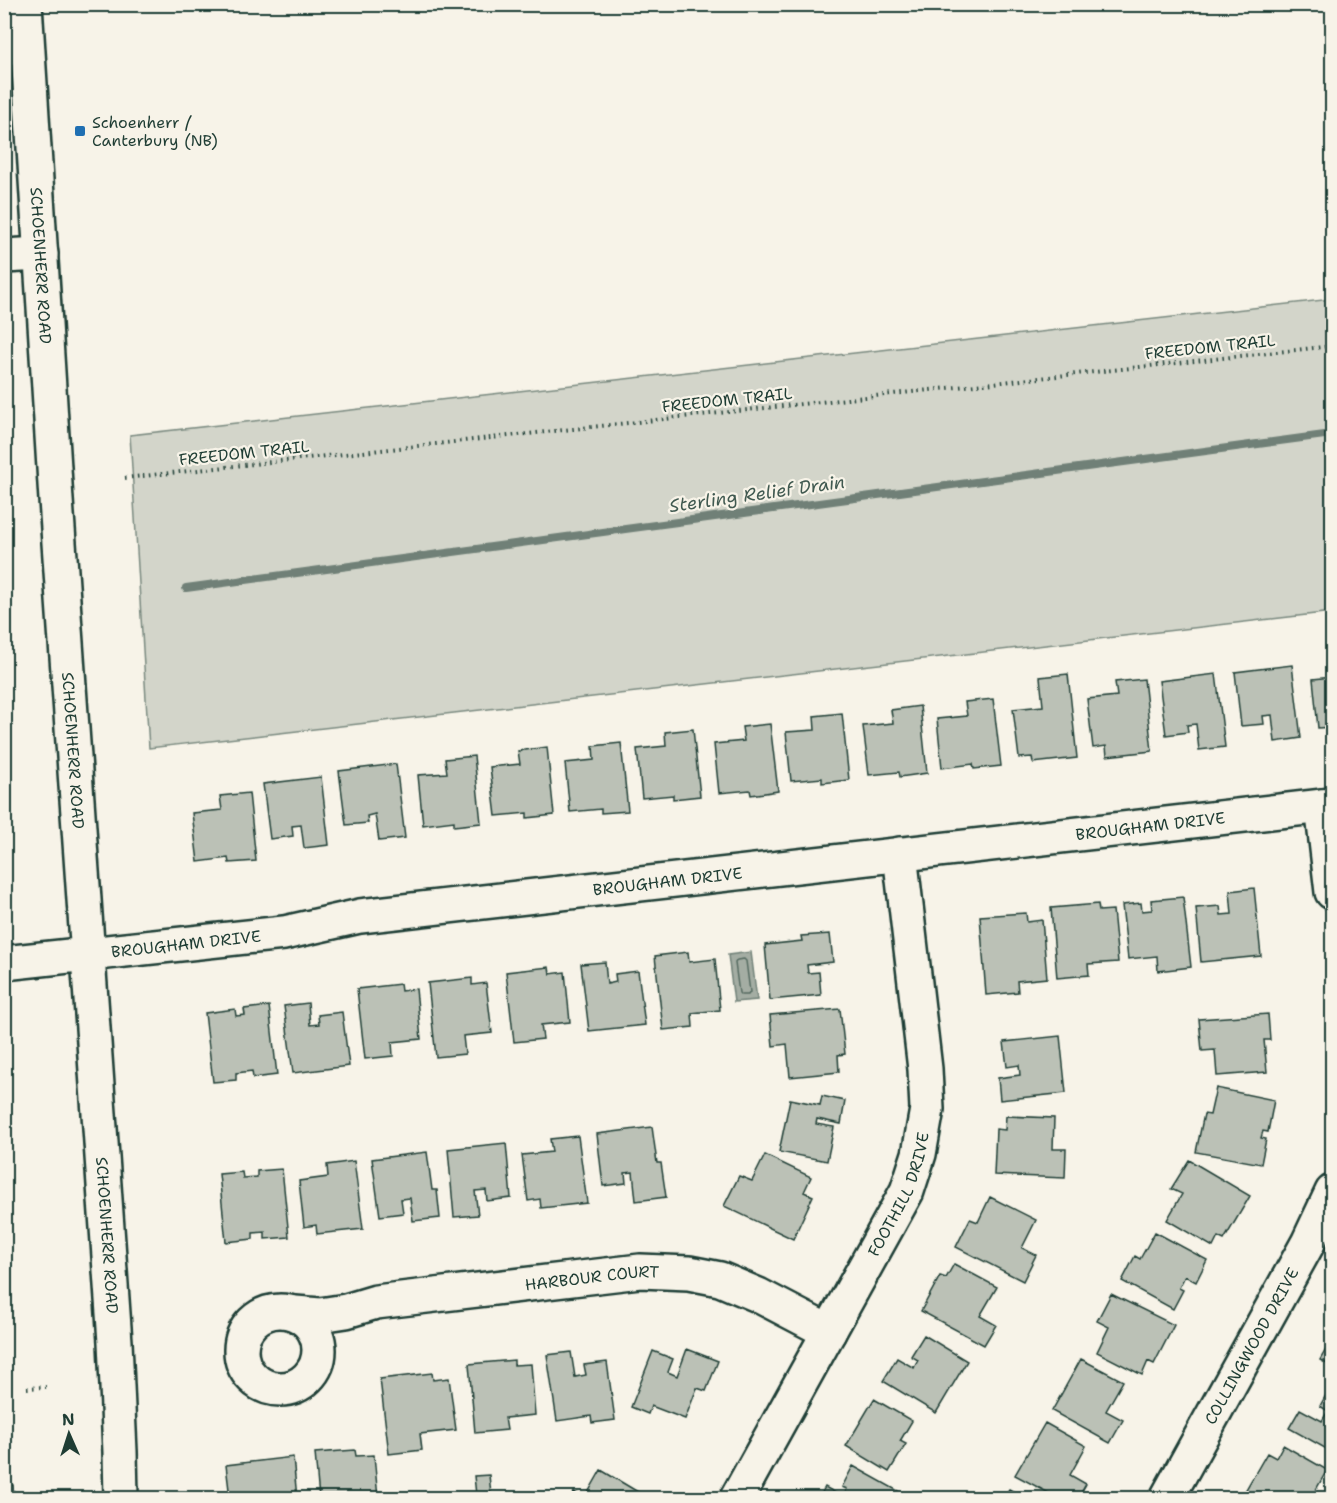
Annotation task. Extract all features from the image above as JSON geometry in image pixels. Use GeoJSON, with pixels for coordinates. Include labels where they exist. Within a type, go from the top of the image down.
{"type":"FeatureCollection","features":[{"type":"Feature","properties":{"kind":"street","name":"SCHOENHERR ROAD"},"geometry":{"type":"LineString","coordinates":[[25,4],[56,500],[115,1342],[121,1498]]}},
{"type":"Feature","properties":{"kind":"street"},"geometry":{"type":"LineString","coordinates":[[4,256],[41,254]]}},
{"type":"Feature","properties":{"kind":"street"},"geometry":{"type":"LineString","coordinates":[[1327,805],[1332,892]]}},
{"type":"Feature","properties":{"kind":"street","name":"BROUGHAM DRIVE"},"geometry":{"type":"LineString","coordinates":[[4,963],[284,933],[360,916],[1327,805]]}},
{"type":"Feature","properties":{"kind":"street","name":"FOOTHILL DRIVE"},"geometry":{"type":"LineString","coordinates":[[737,1498],[907,1191],[919,1154],[927,1109],[925,1070],[900,854]]}},
{"type":"Feature","properties":{"kind":"street","name":"COLLINGWOOD DRIVE"},"geometry":{"type":"LineString","coordinates":[[1167,1498],[1308,1244],[1332,1192]]}},
{"type":"Feature","properties":{"kind":"street","name":"HARBOUR COURT"},"geometry":{"type":"LineString","coordinates":[[346,1311],[329,1331],[316,1367],[308,1378],[297,1386],[284,1389],[270,1388],[258,1383],[249,1373],[243,1361],[241,1347],[244,1335],[250,1324],[271,1311],[320,1315],[346,1311],[376,1302],[640,1271],[689,1273],[720,1279],[758,1295],[829,1332]]}},
{"type":"Feature","properties":{"kind":"street"},"geometry":{"type":"LineString","coordinates":[[296,1313],[314,1330],[319,1341],[320,1354]]}},
{"type":"Feature","properties":{"kind":"path","name":"FREEDOM TRAIL"},"geometry":{"type":"LineString","coordinates":[[125,478],[1332,345]]}},
{"type":"Feature","properties":{"kind":"path"},"geometry":{"type":"LineString","coordinates":[[27,1388],[46,1387]]}},
{"type":"Feature","properties":{"kind":"shaded area"},"geometry":{"type":"Polygon","coordinates":[[[1332,299],[1332,612],[149,748],[130,435],[1332,299]]]}},
{"type":"Feature","properties":{"kind":"water"},"geometry":{"type":"Polygon","coordinates":[[[751,952],[757,1000],[734,1002],[728,955],[751,952]]]}},
{"type":"Feature","properties":{"kind":"building"},"geometry":{"type":"Polygon","coordinates":[[[1292,665],[1301,738],[1275,742],[1272,715],[1263,716],[1264,724],[1241,726],[1235,672],[1292,665]]]}},
{"type":"Feature","properties":{"kind":"building"},"geometry":{"type":"Polygon","coordinates":[[[1068,674],[1077,758],[1033,763],[1032,757],[1019,758],[1013,709],[1043,706],[1040,677],[1068,674]]]}},
{"type":"Feature","properties":{"kind":"building"},"geometry":{"type":"Polygon","coordinates":[[[1216,674],[1225,747],[1199,750],[1196,724],[1187,725],[1188,732],[1166,735],[1159,681],[1216,674]]]}},
{"type":"Feature","properties":{"kind":"building"},"geometry":{"type":"Polygon","coordinates":[[[1332,677],[1332,727],[1318,728],[1313,679],[1332,677]]]}},
{"type":"Feature","properties":{"kind":"building"},"geometry":{"type":"Polygon","coordinates":[[[1144,679],[1152,751],[1107,756],[1106,746],[1093,748],[1087,699],[1117,696],[1115,682],[1144,679]]]}},
{"type":"Feature","properties":{"kind":"building"},"geometry":{"type":"Polygon","coordinates":[[[993,699],[1001,766],[974,769],[973,764],[942,768],[937,719],[967,716],[965,702],[993,699]]]}},
{"type":"Feature","properties":{"kind":"building"},"geometry":{"type":"Polygon","coordinates":[[[920,706],[927,773],[900,777],[899,772],[869,775],[863,726],[893,723],[891,710],[920,706]]]}},
{"type":"Feature","properties":{"kind":"building"},"geometry":{"type":"Polygon","coordinates":[[[842,713],[849,780],[822,783],[822,778],[791,781],[786,732],[815,730],[814,716],[842,713]]]}},
{"type":"Feature","properties":{"kind":"building"},"geometry":{"type":"Polygon","coordinates":[[[770,724],[778,791],[751,795],[750,790],[719,793],[714,744],[744,741],[742,727],[770,724]]]}},
{"type":"Feature","properties":{"kind":"building"},"geometry":{"type":"Polygon","coordinates":[[[693,729],[700,796],[673,799],[673,795],[642,798],[637,749],[666,746],[665,732],[693,729]]]}},
{"type":"Feature","properties":{"kind":"building"},"geometry":{"type":"Polygon","coordinates":[[[621,743],[628,811],[601,813],[601,809],[570,812],[565,763],[594,760],[593,746],[621,743]]]}},
{"type":"Feature","properties":{"kind":"building"},"geometry":{"type":"Polygon","coordinates":[[[547,747],[554,815],[527,818],[527,813],[496,816],[490,767],[520,764],[518,751],[547,747]]]}},
{"type":"Feature","properties":{"kind":"building"},"geometry":{"type":"Polygon","coordinates":[[[474,756],[481,823],[454,826],[454,821],[423,825],[418,775],[447,773],[445,759],[474,756]]]}},
{"type":"Feature","properties":{"kind":"building"},"geometry":{"type":"Polygon","coordinates":[[[396,764],[405,838],[379,841],[375,814],[367,816],[368,823],[346,825],[339,771],[396,764]]]}},
{"type":"Feature","properties":{"kind":"building"},"geometry":{"type":"Polygon","coordinates":[[[321,777],[329,845],[304,848],[301,825],[292,826],[293,836],[270,839],[263,784],[321,777]]]}},
{"type":"Feature","properties":{"kind":"building"},"geometry":{"type":"Polygon","coordinates":[[[249,793],[256,861],[229,863],[228,858],[198,862],[192,813],[222,810],[220,796],[249,793]]]}},
{"type":"Feature","properties":{"kind":"building"},"geometry":{"type":"Polygon","coordinates":[[[1254,888],[1261,956],[1201,962],[1196,908],[1220,906],[1221,915],[1232,914],[1230,891],[1254,888]]]}},
{"type":"Feature","properties":{"kind":"building"},"geometry":{"type":"Polygon","coordinates":[[[1183,897],[1191,967],[1158,971],[1157,956],[1128,959],[1122,905],[1141,903],[1142,911],[1152,910],[1151,900],[1183,897]]]}},
{"type":"Feature","properties":{"kind":"building"},"geometry":{"type":"Polygon","coordinates":[[[1098,904],[1099,911],[1113,910],[1118,962],[1088,964],[1089,975],[1057,978],[1051,908],[1098,904]]]}},
{"type":"Feature","properties":{"kind":"building"},"geometry":{"type":"Polygon","coordinates":[[[1026,913],[1027,922],[1042,920],[1047,978],[1017,981],[1018,992],[986,995],[980,916],[1026,913]]]}},
{"type":"Feature","properties":{"kind":"building"},"geometry":{"type":"Polygon","coordinates":[[[830,934],[833,962],[807,965],[808,973],[819,972],[821,995],[770,1000],[765,945],[802,941],[801,936],[830,934]]]}},
{"type":"Feature","properties":{"kind":"building"},"geometry":{"type":"Polygon","coordinates":[[[688,952],[689,962],[715,959],[720,1010],[692,1013],[693,1027],[663,1030],[655,956],[688,952]]]}},
{"type":"Feature","properties":{"kind":"building"},"geometry":{"type":"Polygon","coordinates":[[[605,962],[607,984],[616,982],[615,974],[638,971],[645,1025],[589,1031],[581,964],[605,962]]]}},
{"type":"Feature","properties":{"kind":"building"},"geometry":{"type":"Polygon","coordinates":[[[549,967],[550,974],[565,972],[570,1022],[541,1025],[543,1039],[514,1042],[506,972],[549,967]]]}},
{"type":"Feature","properties":{"kind":"building"},"geometry":{"type":"Polygon","coordinates":[[[472,978],[472,985],[486,983],[492,1033],[463,1036],[465,1054],[436,1057],[428,983],[472,978]]]}},
{"type":"Feature","properties":{"kind":"building"},"geometry":{"type":"Polygon","coordinates":[[[400,984],[401,991],[416,989],[421,1039],[392,1042],[393,1056],[365,1059],[357,989],[400,984]]]}},
{"type":"Feature","properties":{"kind":"building"},"geometry":{"type":"Polygon","coordinates":[[[308,1003],[310,1025],[319,1024],[318,1015],[342,1012],[349,1066],[293,1073],[284,1006],[308,1003]]]}},
{"type":"Feature","properties":{"kind":"building"},"geometry":{"type":"Polygon","coordinates":[[[269,1006],[277,1075],[253,1078],[252,1071],[236,1073],[236,1080],[213,1082],[205,1013],[235,1009],[236,1016],[245,1015],[244,1009],[269,1006]]]}},
{"type":"Feature","properties":{"kind":"building"},"geometry":{"type":"Polygon","coordinates":[[[840,1009],[845,1054],[838,1055],[839,1072],[790,1077],[787,1044],[773,1046],[770,1015],[840,1009]]]}},
{"type":"Feature","properties":{"kind":"building"},"geometry":{"type":"Polygon","coordinates":[[[1268,1014],[1270,1040],[1264,1040],[1267,1072],[1217,1076],[1215,1050],[1202,1051],[1199,1019],[1268,1014]]]}},
{"type":"Feature","properties":{"kind":"building"},"geometry":{"type":"Polygon","coordinates":[[[1060,1036],[1066,1093],[1000,1100],[998,1078],[1020,1075],[1019,1065],[1007,1067],[1004,1042],[1060,1036]]]}},
{"type":"Feature","properties":{"kind":"building"},"geometry":{"type":"Polygon","coordinates":[[[1216,1088],[1274,1100],[1268,1132],[1263,1131],[1261,1138],[1266,1139],[1261,1164],[1196,1152],[1204,1114],[1210,1115],[1216,1088]]]}},
{"type":"Feature","properties":{"kind":"building"},"geometry":{"type":"Polygon","coordinates":[[[822,1096],[845,1101],[841,1124],[817,1119],[816,1124],[834,1127],[827,1161],[779,1152],[790,1099],[820,1105],[822,1096]]]}},
{"type":"Feature","properties":{"kind":"building"},"geometry":{"type":"Polygon","coordinates":[[[1006,1116],[1054,1118],[1053,1149],[1066,1149],[1065,1178],[994,1175],[996,1129],[1005,1130],[1006,1116]]]}},
{"type":"Feature","properties":{"kind":"building"},"geometry":{"type":"Polygon","coordinates":[[[652,1127],[657,1163],[661,1163],[666,1197],[636,1201],[633,1172],[625,1173],[626,1183],[603,1186],[597,1134],[652,1127]]]}},
{"type":"Feature","properties":{"kind":"building"},"geometry":{"type":"Polygon","coordinates":[[[578,1136],[587,1203],[541,1208],[540,1199],[528,1201],[522,1155],[552,1152],[550,1139],[578,1136]]]}},
{"type":"Feature","properties":{"kind":"building"},"geometry":{"type":"Polygon","coordinates":[[[506,1143],[511,1198],[487,1201],[486,1190],[475,1191],[478,1215],[454,1217],[448,1149],[506,1143]]]}},
{"type":"Feature","properties":{"kind":"building"},"geometry":{"type":"Polygon","coordinates":[[[427,1152],[432,1190],[437,1190],[440,1218],[413,1221],[410,1198],[401,1199],[403,1213],[380,1216],[372,1159],[427,1152]]]}},
{"type":"Feature","properties":{"kind":"building"},"geometry":{"type":"Polygon","coordinates":[[[765,1155],[811,1177],[804,1192],[813,1196],[793,1239],[724,1206],[739,1176],[752,1181],[765,1155]]]}},
{"type":"Feature","properties":{"kind":"building"},"geometry":{"type":"Polygon","coordinates":[[[1189,1160],[1250,1196],[1224,1240],[1218,1237],[1213,1247],[1167,1220],[1182,1194],[1171,1189],[1189,1160]]]}},
{"type":"Feature","properties":{"kind":"building"},"geometry":{"type":"Polygon","coordinates":[[[354,1161],[363,1229],[317,1234],[316,1225],[304,1227],[299,1181],[328,1177],[327,1165],[354,1161]]]}},
{"type":"Feature","properties":{"kind":"building"},"geometry":{"type":"Polygon","coordinates":[[[282,1169],[289,1237],[265,1239],[265,1232],[253,1233],[253,1239],[226,1242],[219,1174],[242,1172],[243,1178],[257,1177],[257,1171],[282,1169]]]}},
{"type":"Feature","properties":{"kind":"building"},"geometry":{"type":"Polygon","coordinates":[[[990,1197],[1036,1220],[1022,1248],[1036,1255],[1023,1281],[956,1247],[970,1219],[978,1222],[990,1197]]]}},
{"type":"Feature","properties":{"kind":"building"},"geometry":{"type":"Polygon","coordinates":[[[1155,1232],[1207,1260],[1196,1282],[1185,1276],[1179,1288],[1183,1290],[1173,1309],[1122,1281],[1135,1256],[1140,1259],[1155,1232]]]}},
{"type":"Feature","properties":{"kind":"building"},"geometry":{"type":"Polygon","coordinates":[[[954,1264],[997,1287],[980,1316],[996,1325],[984,1345],[921,1311],[940,1276],[946,1278],[954,1264]]]}},
{"type":"Feature","properties":{"kind":"building"},"geometry":{"type":"Polygon","coordinates":[[[1111,1294],[1174,1325],[1154,1364],[1148,1361],[1142,1375],[1097,1352],[1109,1327],[1097,1321],[1111,1294]]]}},
{"type":"Feature","properties":{"kind":"building"},"geometry":{"type":"Polygon","coordinates":[[[924,1335],[967,1361],[936,1413],[883,1381],[897,1358],[914,1368],[918,1360],[911,1356],[924,1335]]]}},
{"type":"Feature","properties":{"kind":"building"},"geometry":{"type":"Polygon","coordinates":[[[1332,1339],[1332,1367],[1320,1360],[1332,1339]]]}},
{"type":"Feature","properties":{"kind":"building"},"geometry":{"type":"Polygon","coordinates":[[[687,1349],[718,1361],[706,1391],[697,1388],[685,1419],[651,1406],[648,1414],[631,1407],[653,1351],[673,1359],[668,1372],[677,1376],[687,1349]]]}},
{"type":"Feature","properties":{"kind":"building"},"geometry":{"type":"Polygon","coordinates":[[[571,1352],[575,1377],[586,1375],[584,1365],[607,1362],[615,1420],[592,1423],[591,1416],[557,1421],[547,1355],[571,1352]]]}},
{"type":"Feature","properties":{"kind":"building"},"geometry":{"type":"Polygon","coordinates":[[[1081,1359],[1123,1381],[1106,1411],[1123,1420],[1110,1443],[1052,1411],[1081,1359]]]}},
{"type":"Feature","properties":{"kind":"building"},"geometry":{"type":"Polygon","coordinates":[[[514,1360],[514,1365],[531,1364],[535,1415],[505,1418],[507,1430],[475,1433],[469,1364],[514,1360]]]}},
{"type":"Feature","properties":{"kind":"building"},"geometry":{"type":"Polygon","coordinates":[[[432,1373],[433,1380],[449,1378],[456,1430],[420,1434],[422,1450],[389,1454],[380,1379],[432,1373]]]}},
{"type":"Feature","properties":{"kind":"building"},"geometry":{"type":"Polygon","coordinates":[[[1332,1384],[1332,1452],[1289,1428],[1300,1409],[1322,1421],[1328,1411],[1320,1406],[1332,1384]]]}},
{"type":"Feature","properties":{"kind":"building"},"geometry":{"type":"Polygon","coordinates":[[[874,1399],[912,1421],[900,1441],[906,1444],[889,1472],[846,1446],[874,1399]]]}},
{"type":"Feature","properties":{"kind":"building"},"geometry":{"type":"Polygon","coordinates":[[[1045,1423],[1086,1446],[1070,1475],[1086,1484],[1078,1498],[1058,1498],[1015,1475],[1045,1423]]]}},
{"type":"Feature","properties":{"kind":"building"},"geometry":{"type":"Polygon","coordinates":[[[1283,1445],[1327,1470],[1313,1495],[1319,1498],[1255,1498],[1244,1493],[1267,1453],[1276,1458],[1283,1445]]]}},
{"type":"Feature","properties":{"kind":"building"},"geometry":{"type":"Polygon","coordinates":[[[355,1450],[356,1456],[374,1455],[378,1498],[319,1498],[315,1453],[355,1450]]]}},
{"type":"Feature","properties":{"kind":"building"},"geometry":{"type":"Polygon","coordinates":[[[293,1457],[297,1498],[230,1498],[226,1465],[293,1457]]]}},
{"type":"Feature","properties":{"kind":"building"},"geometry":{"type":"Polygon","coordinates":[[[853,1466],[900,1492],[897,1498],[819,1498],[825,1487],[843,1497],[847,1489],[842,1487],[853,1466]]]}},
{"type":"Feature","properties":{"kind":"building"},"geometry":{"type":"Polygon","coordinates":[[[601,1470],[643,1495],[640,1498],[585,1498],[601,1470]]]}},
{"type":"Feature","properties":{"kind":"building"},"geometry":{"type":"Polygon","coordinates":[[[489,1475],[491,1494],[476,1495],[474,1476],[489,1475]]]}},
{"type":"Feature","properties":{"kind":"building"},"geometry":{"type":"Polygon","coordinates":[[[13,1485],[14,1498],[4,1498],[4,1486],[13,1485]]]}},
{"type":"Feature","properties":{"kind":"building"},"geometry":{"type":"Polygon","coordinates":[[[1009,1489],[1025,1498],[1003,1498],[1009,1489]]]}},
{"type":"Feature","properties":{"kind":"building"},"geometry":{"type":"Polygon","coordinates":[[[574,1492],[585,1498],[570,1498],[574,1492]]]}},
{"type":"Feature","properties":{"kind":"waterway","name":"Sterling Relief Drain"},"geometry":{"type":"LineString","coordinates":[[186,588],[1332,434]]}},
{"type":"Feature","properties":{"kind":"place","name":"Schoenherr / Canterbury (NB)"},"geometry":{"type":"Point","coordinates":[80,131]}}]}
